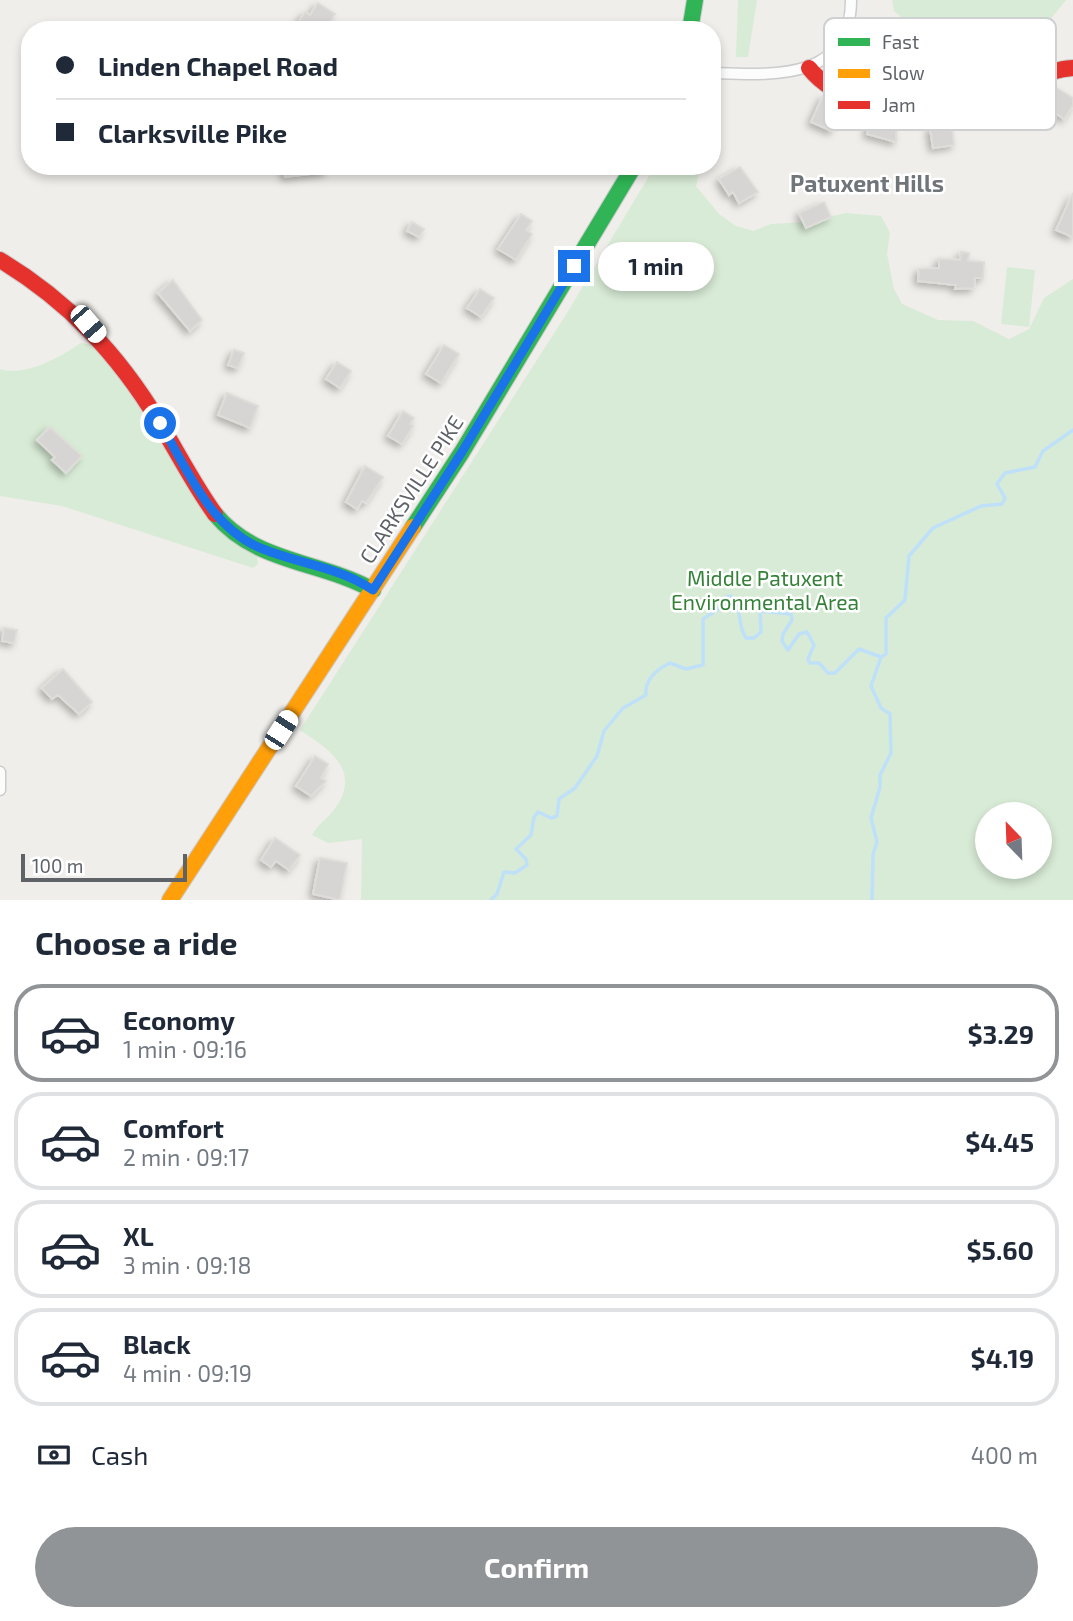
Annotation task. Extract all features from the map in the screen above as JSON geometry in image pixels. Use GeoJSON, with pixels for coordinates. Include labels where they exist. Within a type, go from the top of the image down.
{"type":"FeatureCollection","features":[{"type":"Feature","properties":{"kind":"main road"},"geometry":{"type":"LineString","coordinates":[[692,21],[695,0]]}},
{"type":"Feature","properties":{"kind":"main road"},"geometry":{"type":"LineString","coordinates":[[809,68],[824,85]]}},
{"type":"Feature","properties":{"kind":"main road","name":"CLARKSVILLE PIKE"},"geometry":{"type":"LineString","coordinates":[[170,900],[462,452],[629,175]]}},
{"type":"Feature","properties":{"kind":"main road"},"geometry":{"type":"LineString","coordinates":[[0,260],[37,281],[63,301],[114,353],[137,384],[208,502],[231,532],[261,549],[342,572],[373,590]]}},
{"type":"Feature","properties":{"kind":"street"},"geometry":{"type":"LineString","coordinates":[[721,73],[771,75],[809,68],[824,57]]}},
{"type":"Feature","properties":{"kind":"street"},"geometry":{"type":"LineString","coordinates":[[0,772],[0,790]]}},
{"type":"Feature","properties":{"kind":"green space"},"geometry":{"type":"Polygon","coordinates":[[[738,0],[757,0],[748,57],[736,57],[738,0]]]}},
{"type":"Feature","properties":{"kind":"green space"},"geometry":{"type":"Polygon","coordinates":[[[892,0],[1066,0],[1050,18],[902,18],[894,11],[892,0]]]}},
{"type":"Feature","properties":{"kind":"green space","name":"Middle Patuxent Environmental Area"},"geometry":{"type":"Polygon","coordinates":[[[650,175],[699,175],[696,186],[719,214],[736,226],[753,231],[771,224],[806,222],[846,213],[881,216],[890,233],[887,254],[894,289],[902,304],[938,320],[973,321],[1009,339],[1029,329],[1044,298],[1073,279],[1073,900],[361,900],[362,839],[328,843],[312,835],[333,811],[343,794],[345,781],[338,761],[321,744],[300,730],[567,313],[650,175]]]}},
{"type":"Feature","properties":{"kind":"green space"},"geometry":{"type":"Polygon","coordinates":[[[1007,267],[1035,270],[1029,327],[1001,324],[1007,267]]]}},
{"type":"Feature","properties":{"kind":"green space"},"geometry":{"type":"Polygon","coordinates":[[[81,343],[97,346],[128,384],[212,522],[257,556],[258,564],[253,568],[62,506],[0,496],[0,369],[10,371],[32,368],[81,343]]]}},
{"type":"Feature","properties":{"kind":"building"},"geometry":{"type":"Polygon","coordinates":[[[318,3],[335,14],[331,21],[299,21],[305,12],[310,15],[318,3]]]}},
{"type":"Feature","properties":{"kind":"building"},"geometry":{"type":"Polygon","coordinates":[[[1056,87],[1073,98],[1073,105],[1064,119],[1056,113],[1056,87]]]}},
{"type":"Feature","properties":{"kind":"building"},"geometry":{"type":"Polygon","coordinates":[[[823,96],[824,128],[811,122],[823,96]]]}},
{"type":"Feature","properties":{"kind":"building"},"geometry":{"type":"Polygon","coordinates":[[[868,130],[896,130],[896,142],[867,134],[868,130]]]}},
{"type":"Feature","properties":{"kind":"building"},"geometry":{"type":"Polygon","coordinates":[[[930,130],[952,130],[954,145],[933,148],[930,130]]]}},
{"type":"Feature","properties":{"kind":"building"},"geometry":{"type":"Polygon","coordinates":[[[740,167],[758,192],[739,203],[733,192],[729,195],[719,179],[740,167]]]}},
{"type":"Feature","properties":{"kind":"building"},"geometry":{"type":"Polygon","coordinates":[[[1073,193],[1073,237],[1056,230],[1073,193]]]}},
{"type":"Feature","properties":{"kind":"building"},"geometry":{"type":"Polygon","coordinates":[[[824,202],[831,217],[806,228],[799,213],[824,202]]]}},
{"type":"Feature","properties":{"kind":"building"},"geometry":{"type":"Polygon","coordinates":[[[521,214],[532,221],[526,230],[532,234],[516,260],[498,249],[521,214]]]}},
{"type":"Feature","properties":{"kind":"building"},"geometry":{"type":"Polygon","coordinates":[[[412,222],[424,229],[419,237],[407,231],[412,222]]]}},
{"type":"Feature","properties":{"kind":"building"},"geometry":{"type":"Polygon","coordinates":[[[961,252],[969,253],[968,261],[984,262],[983,278],[975,278],[974,288],[955,289],[956,285],[918,281],[919,269],[939,268],[939,259],[960,260],[961,252]]]}},
{"type":"Feature","properties":{"kind":"building"},"geometry":{"type":"Polygon","coordinates":[[[173,280],[202,320],[190,331],[158,293],[173,280]]]}},
{"type":"Feature","properties":{"kind":"building"},"geometry":{"type":"Polygon","coordinates":[[[480,289],[494,298],[481,317],[467,308],[480,289]]]}},
{"type":"Feature","properties":{"kind":"building"},"geometry":{"type":"Polygon","coordinates":[[[444,345],[459,354],[441,383],[426,374],[444,345]]]}},
{"type":"Feature","properties":{"kind":"building"},"geometry":{"type":"Polygon","coordinates":[[[234,350],[244,353],[238,368],[228,365],[234,350]]]}},
{"type":"Feature","properties":{"kind":"building"},"geometry":{"type":"Polygon","coordinates":[[[337,362],[351,371],[340,388],[326,379],[337,362]]]}},
{"type":"Feature","properties":{"kind":"building"},"geometry":{"type":"Polygon","coordinates":[[[227,393],[258,406],[250,428],[218,415],[227,393]]]}},
{"type":"Feature","properties":{"kind":"building"},"geometry":{"type":"Polygon","coordinates":[[[403,411],[414,418],[410,424],[413,426],[402,444],[388,436],[403,411]]]}},
{"type":"Feature","properties":{"kind":"building"},"geometry":{"type":"Polygon","coordinates":[[[50,427],[82,456],[66,473],[52,460],[55,457],[37,440],[50,427]]]}},
{"type":"Feature","properties":{"kind":"building"},"geometry":{"type":"Polygon","coordinates":[[[365,466],[383,477],[366,503],[362,501],[357,509],[346,502],[365,466]]]}},
{"type":"Feature","properties":{"kind":"building"},"geometry":{"type":"Polygon","coordinates":[[[4,628],[17,630],[14,643],[2,641],[4,628]]]}},
{"type":"Feature","properties":{"kind":"building"},"geometry":{"type":"Polygon","coordinates":[[[63,669],[92,702],[79,714],[58,695],[52,699],[42,688],[63,669]]]}},
{"type":"Feature","properties":{"kind":"building"},"geometry":{"type":"Polygon","coordinates":[[[315,756],[328,764],[321,778],[326,781],[311,796],[296,786],[315,756]]]}},
{"type":"Feature","properties":{"kind":"building"},"geometry":{"type":"Polygon","coordinates":[[[275,838],[300,855],[289,870],[276,861],[271,867],[261,860],[275,838]]]}},
{"type":"Feature","properties":{"kind":"building"},"geometry":{"type":"Polygon","coordinates":[[[320,858],[347,863],[340,900],[313,894],[320,858]]]}},
{"type":"Feature","properties":{"kind":"waterway"},"geometry":{"type":"LineString","coordinates":[[491,900],[497,894],[504,872],[515,873],[527,865],[526,859],[516,849],[531,835],[534,817],[538,812],[551,818],[557,816],[559,799],[575,788],[597,756],[604,731],[623,708],[646,695],[649,680],[665,665],[670,663],[686,669],[703,665],[703,619],[717,610],[726,597],[731,596],[735,601],[746,638],[754,638],[761,632],[760,611],[791,614],[792,620],[783,634],[782,641],[788,650],[799,634],[807,632],[814,645],[808,659],[810,663],[819,663],[828,673],[835,673],[859,649],[881,657],[886,654],[886,618],[905,600],[909,556],[933,528],[981,506],[1002,504],[1005,498],[997,484],[1005,473],[1035,467],[1043,451],[1073,430]]}},
{"type":"Feature","properties":{"kind":"waterway"},"geometry":{"type":"LineString","coordinates":[[872,900],[873,855],[877,842],[871,818],[880,787],[880,775],[891,753],[890,714],[881,708],[871,686],[881,657]]}},
{"type":"Feature","properties":{"kind":"traffic: fast"},"geometry":{"type":"LineString","coordinates":[[692,21],[695,0]]}},
{"type":"Feature","properties":{"kind":"traffic: fast"},"geometry":{"type":"LineString","coordinates":[[413,527],[462,452],[629,175]]}},
{"type":"Feature","properties":{"kind":"traffic: fast"},"geometry":{"type":"LineString","coordinates":[[215,514],[231,530],[269,552],[353,580],[373,590]]}},
{"type":"Feature","properties":{"kind":"traffic: slow"},"geometry":{"type":"LineString","coordinates":[[170,900],[413,527]]}},
{"type":"Feature","properties":{"kind":"traffic: jam"},"geometry":{"type":"LineString","coordinates":[[809,68],[824,83]]}},
{"type":"Feature","properties":{"kind":"traffic: jam"},"geometry":{"type":"LineString","coordinates":[[1056,70],[1073,68]]}},
{"type":"Feature","properties":{"kind":"traffic: jam"},"geometry":{"type":"LineString","coordinates":[[0,260],[48,293],[109,352],[143,397],[215,514]]}},
{"type":"Feature","properties":{"kind":"district","name":"Patuxent Hills"},"geometry":{"type":"Point","coordinates":[867,184]}},
{"type":"Feature","properties":{"kind":"route"},"geometry":{"type":"LineString","coordinates":[[160,423],[208,502],[231,532],[261,549],[342,572],[373,590],[462,452],[574,266]]}}]}
